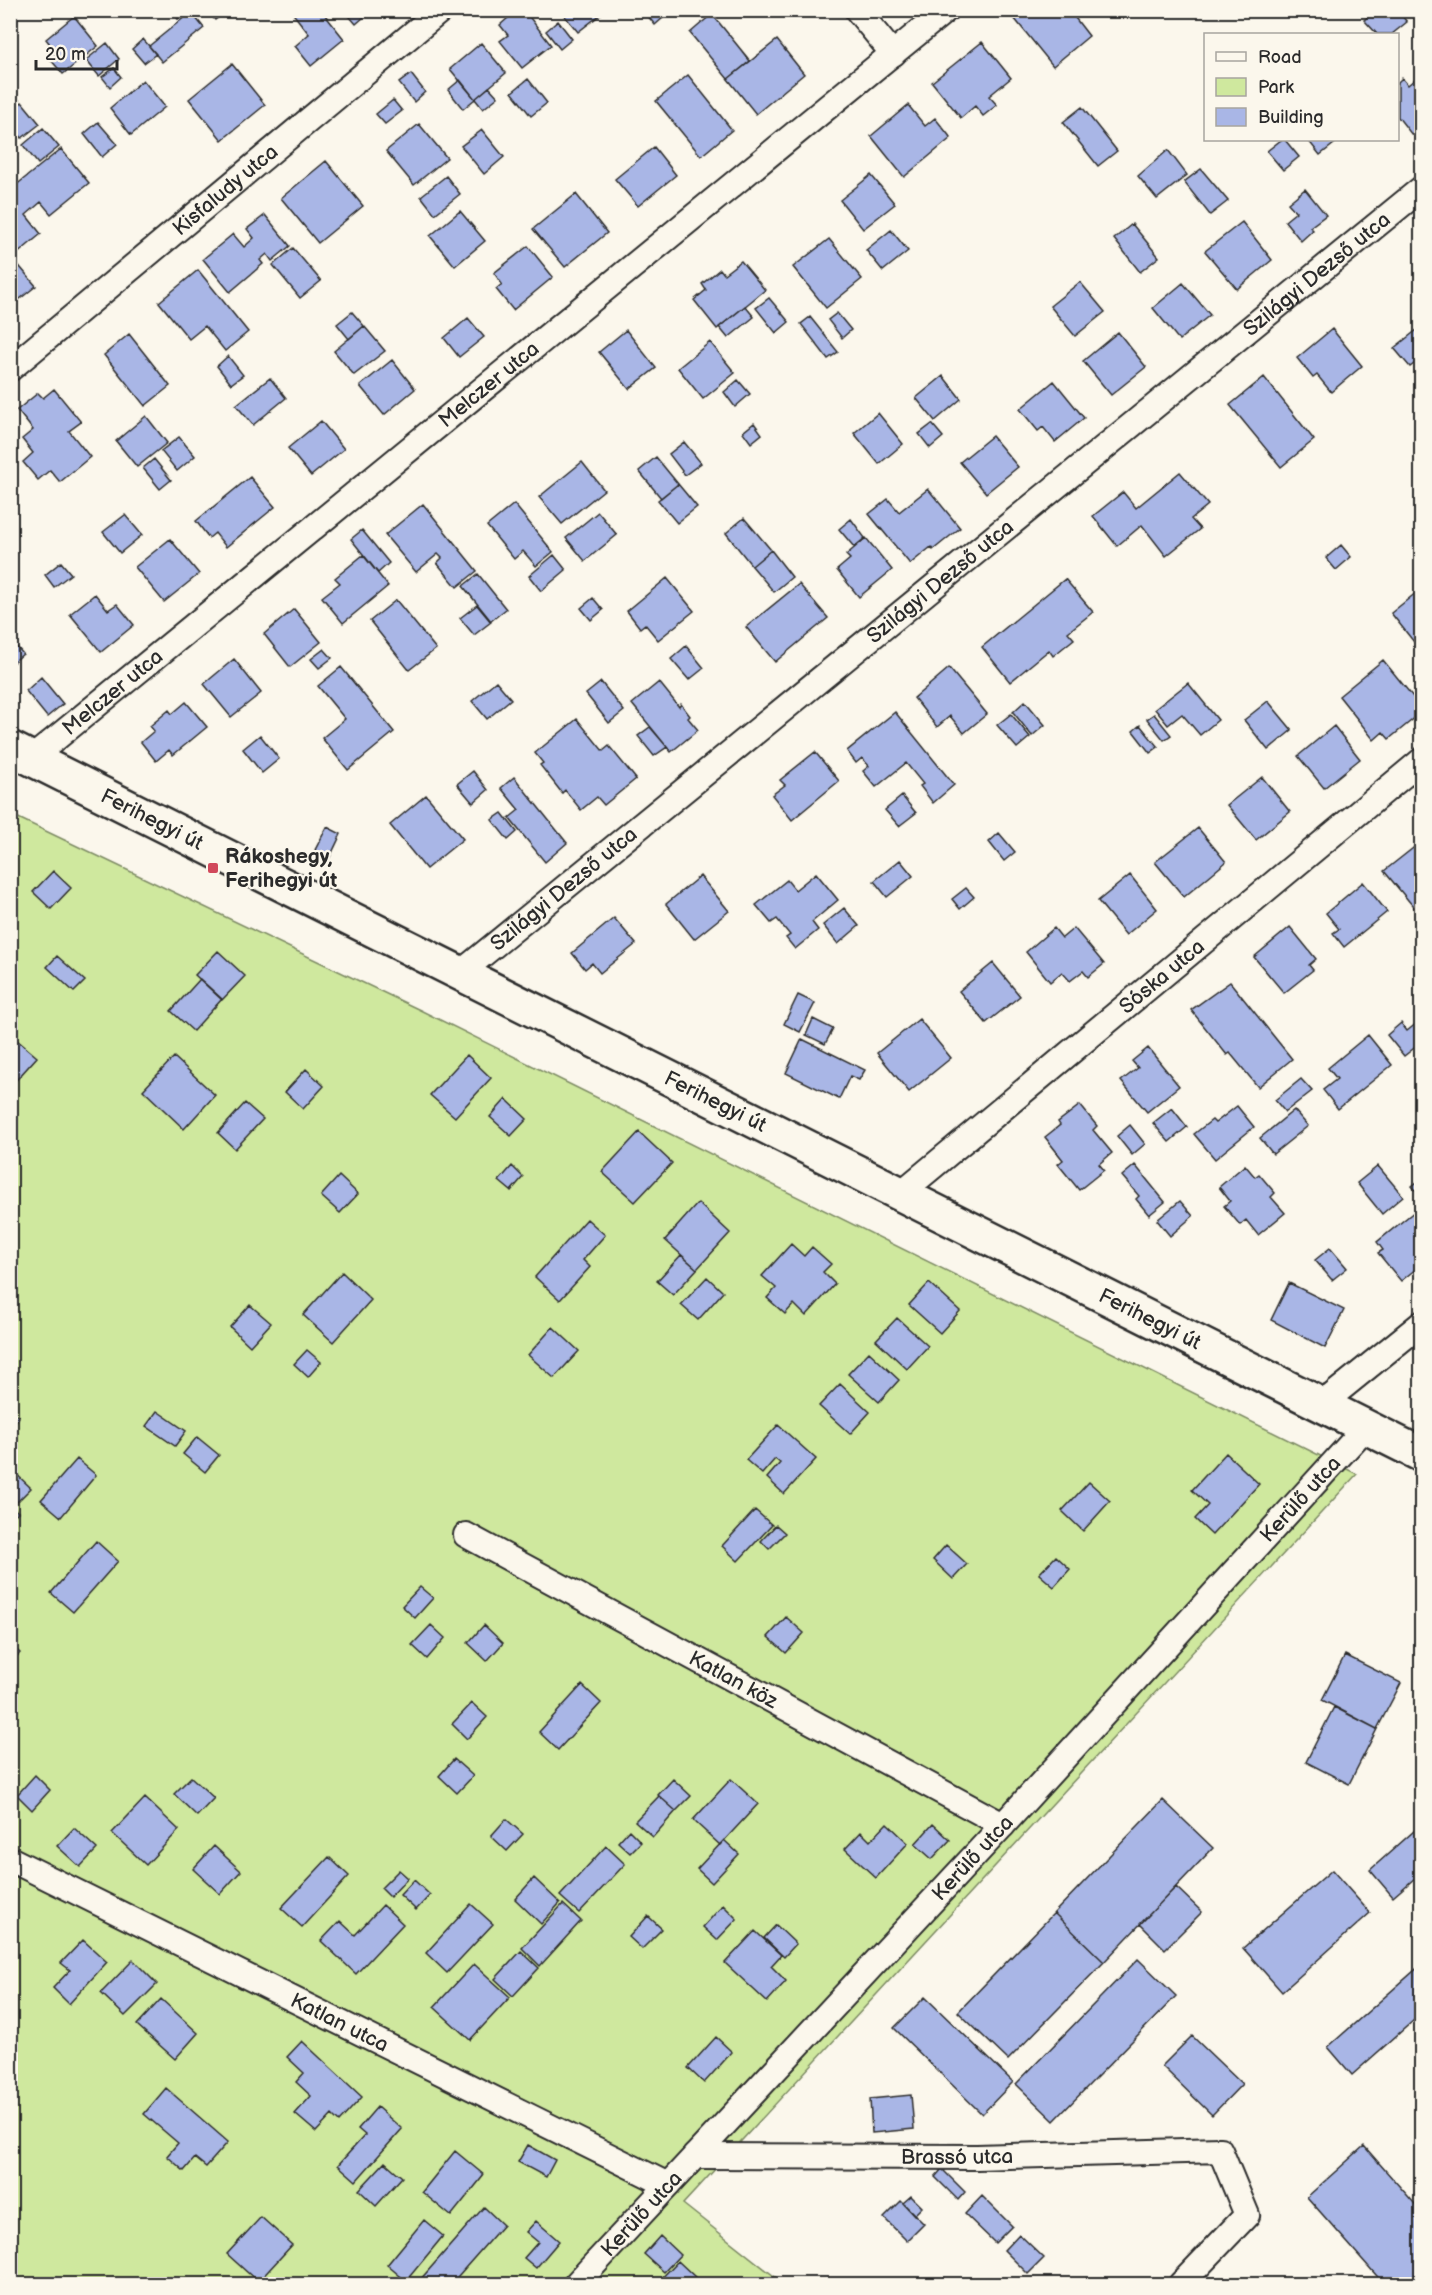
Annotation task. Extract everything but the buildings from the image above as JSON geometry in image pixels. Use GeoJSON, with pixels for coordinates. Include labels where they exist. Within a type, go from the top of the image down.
{"type":"FeatureCollection","features":[{"type":"Feature","properties":{"kind":"main road","name":"Ferihegyi út"},"geometry":{"type":"LineString","coordinates":[[21,754],[1422,1455]]}},
{"type":"Feature","properties":{"kind":"street","name":"Kisfaludy utca"},"geometry":{"type":"LineString","coordinates":[[10,369],[441,10]]}},
{"type":"Feature","properties":{"kind":"street"},"geometry":{"type":"LineString","coordinates":[[857,10],[893,54]]}},
{"type":"Feature","properties":{"kind":"street","name":"Melczer utca"},"geometry":{"type":"LineString","coordinates":[[21,754],[946,10]]}},
{"type":"Feature","properties":{"kind":"street","name":"Szilágyi Dezső utca"},"geometry":{"type":"LineString","coordinates":[[459,974],[1422,188]]}},
{"type":"Feature","properties":{"kind":"street","name":"Sóska utca"},"geometry":{"type":"LineString","coordinates":[[902,1193],[1422,760]]}},
{"type":"Feature","properties":{"kind":"street"},"geometry":{"type":"LineString","coordinates":[[1322,1404],[1422,1323]]}},
{"type":"Feature","properties":{"kind":"street","name":"Kerülő utca"},"geometry":{"type":"LineString","coordinates":[[576,2284],[1003,1825],[1366,1427]]}},
{"type":"Feature","properties":{"kind":"street","name":"Katlan köz"},"geometry":{"type":"LineString","coordinates":[[466,1535],[1003,1825]]}},
{"type":"Feature","properties":{"kind":"street","name":"Katlan utca"},"geometry":{"type":"LineString","coordinates":[[10,1859],[668,2185]]}},
{"type":"Feature","properties":{"kind":"street","name":"Brassó utca"},"geometry":{"type":"LineString","coordinates":[[694,2156],[977,2157],[1220,2150],[1247,2215],[1181,2284]]}},
{"type":"Feature","properties":{"kind":"green space"},"geometry":{"type":"Polygon","coordinates":[[[10,814],[420,1010],[1357,1474],[683,2204],[784,2284],[11,2284],[10,814]]]}},
{"type":"Feature","properties":{"kind":"place","name":"Rákoshegy, Ferihegyi út"},"geometry":{"type":"Point","coordinates":[213,868]}}]}
